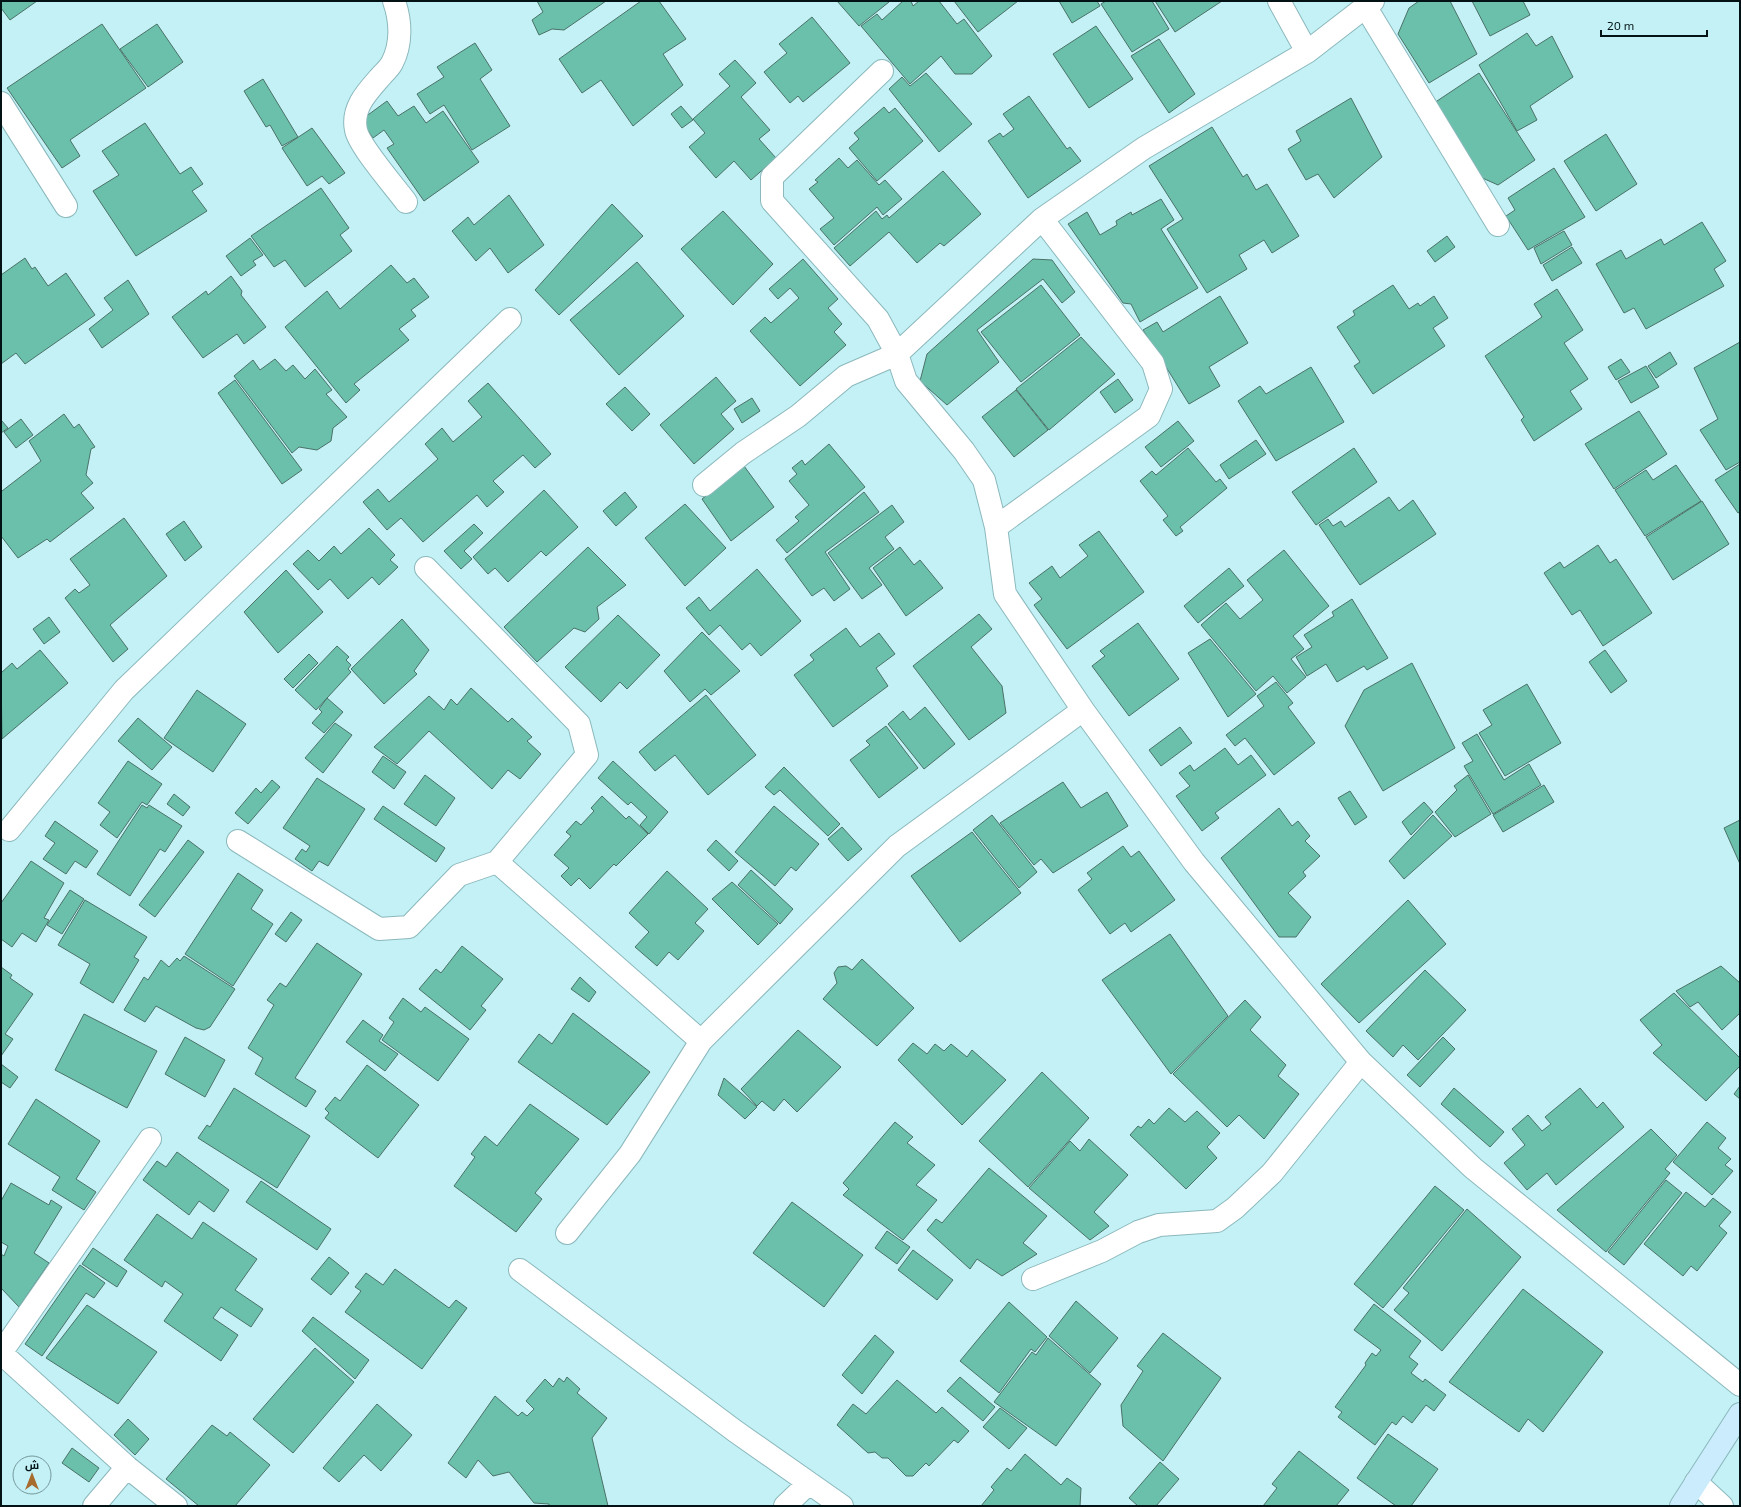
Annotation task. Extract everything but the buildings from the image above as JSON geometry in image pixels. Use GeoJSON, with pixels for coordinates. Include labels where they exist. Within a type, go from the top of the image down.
{"type":"FeatureCollection","features":[{"type":"Feature","properties":{"kind":"main road"},"geometry":{"type":"LineString","coordinates":[[1681,1506],[1740,1414]]}},
{"type":"Feature","properties":{"kind":"street"},"geometry":{"type":"LineString","coordinates":[[394,1],[400,27],[398,45],[392,64],[364,96],[356,114],[356,130],[362,143],[406,202]]}},
{"type":"Feature","properties":{"kind":"street"},"geometry":{"type":"LineString","coordinates":[[1279,1],[1307,52]]}},
{"type":"Feature","properties":{"kind":"street"},"geometry":{"type":"LineString","coordinates":[[704,485],[743,453],[798,416],[846,376],[896,354],[1042,219],[1144,148],[1307,52],[1369,4],[1498,225]]}},
{"type":"Feature","properties":{"kind":"street"},"geometry":{"type":"LineString","coordinates":[[882,71],[772,177],[772,201],[878,319],[896,354],[906,382],[964,451],[984,480],[996,527],[1005,594],[1083,710],[1194,862],[1361,1062],[1473,1168],[1740,1385]]}},
{"type":"Feature","properties":{"kind":"street"},"geometry":{"type":"LineString","coordinates":[[1,104],[66,206]]}},
{"type":"Feature","properties":{"kind":"street"},"geometry":{"type":"LineString","coordinates":[[996,527],[1149,416],[1161,389],[1153,363],[1042,219]]}},
{"type":"Feature","properties":{"kind":"street"},"geometry":{"type":"LineString","coordinates":[[4,831],[124,690],[510,319]]}},
{"type":"Feature","properties":{"kind":"street"},"geometry":{"type":"LineString","coordinates":[[238,841],[379,929],[409,927],[459,875],[497,862],[587,755],[579,724],[426,568]]}},
{"type":"Feature","properties":{"kind":"street"},"geometry":{"type":"LineString","coordinates":[[567,1233],[630,1154],[701,1041],[897,846],[1083,710]]}},
{"type":"Feature","properties":{"kind":"street"},"geometry":{"type":"LineString","coordinates":[[497,862],[701,1041]]}},
{"type":"Feature","properties":{"kind":"street"},"geometry":{"type":"LineString","coordinates":[[1033,1279],[1102,1251],[1138,1232],[1159,1224],[1217,1221],[1235,1208],[1272,1173],[1361,1062]]}},
{"type":"Feature","properties":{"kind":"street"},"geometry":{"type":"LineString","coordinates":[[150,1139],[1,1353],[127,1467],[176,1506]]}},
{"type":"Feature","properties":{"kind":"street"},"geometry":{"type":"LineString","coordinates":[[520,1270],[735,1431],[842,1506]]}},
{"type":"Feature","properties":{"kind":"street"},"geometry":{"type":"LineString","coordinates":[[94,1506],[127,1467]]}},
{"type":"Feature","properties":{"kind":"street"},"geometry":{"type":"LineString","coordinates":[[1696,1482],[1722,1506]]}},
{"type":"Feature","properties":{"kind":"street"},"geometry":{"type":"LineString","coordinates":[[785,1506],[809,1483]]}}]}
